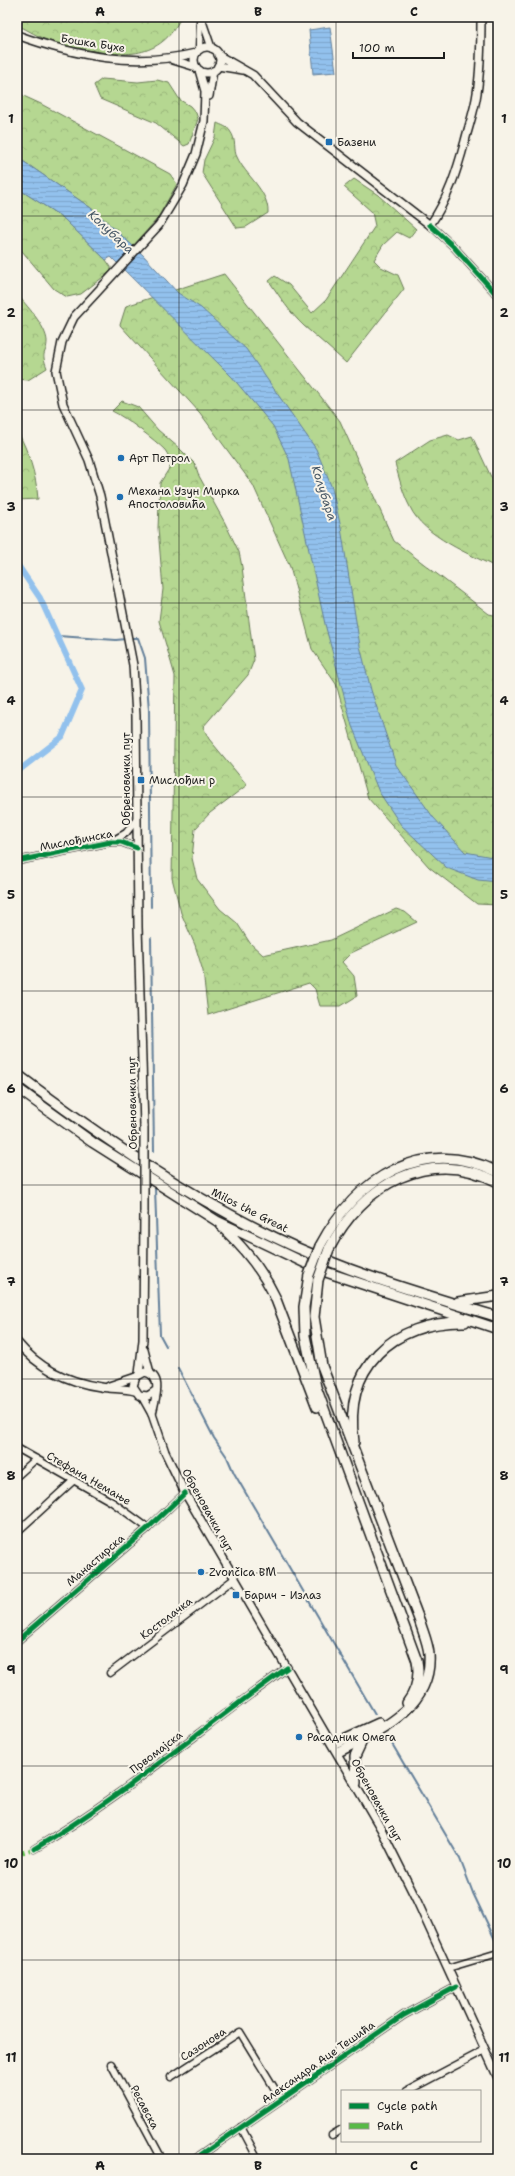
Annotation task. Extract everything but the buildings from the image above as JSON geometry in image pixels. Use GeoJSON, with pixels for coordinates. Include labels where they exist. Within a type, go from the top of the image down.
{"type":"FeatureCollection","features":[{"type":"Feature","properties":{"kind":"highway","name":"Milos the Great"},"geometry":{"type":"LineString","coordinates":[[17,1074],[183,1188],[232,1216],[320,1258],[451,1303],[498,1317]]}},
{"type":"Feature","properties":{"kind":"highway"},"geometry":{"type":"LineString","coordinates":[[17,1088],[92,1142],[216,1221],[320,1270],[498,1329]]}},
{"type":"Feature","properties":{"kind":"highway"},"geometry":{"type":"LineString","coordinates":[[335,1748],[403,1707],[412,1696],[416,1688],[419,1671],[414,1652],[333,1438],[312,1373],[305,1336],[304,1306],[309,1275],[324,1247],[337,1217],[355,1197],[376,1180],[399,1168],[426,1160],[451,1159],[478,1164],[498,1172]]}},
{"type":"Feature","properties":{"kind":"highway"},"geometry":{"type":"LineString","coordinates":[[335,1748],[363,1739],[397,1718],[413,1704],[425,1686],[429,1662],[426,1642],[420,1622],[334,1400],[318,1351],[314,1318],[318,1280],[324,1247],[343,1224],[382,1186],[412,1172],[428,1168],[459,1168],[473,1171],[498,1182]]}},
{"type":"Feature","properties":{"kind":"highway"},"geometry":{"type":"LineString","coordinates":[[216,1221],[253,1258],[267,1280],[276,1297],[323,1424],[333,1438]]}},
{"type":"Feature","properties":{"kind":"highway"},"geometry":{"type":"LineString","coordinates":[[451,1303],[498,1296]]}},
{"type":"Feature","properties":{"kind":"highway"},"geometry":{"type":"LineString","coordinates":[[358,1459],[352,1431],[352,1405],[359,1380],[378,1353],[400,1336],[422,1326],[442,1323],[476,1322]]}},
{"type":"Feature","properties":{"kind":"highway"},"geometry":{"type":"LineString","coordinates":[[356,1783],[355,1756],[363,1739]]}},
{"type":"Feature","properties":{"kind":"main road"},"geometry":{"type":"LineString","coordinates":[[205,110],[205,88],[194,58],[197,51],[205,47],[212,49],[218,55],[245,70],[259,80],[297,122],[430,224],[439,212],[450,191],[458,169],[471,118],[479,77],[481,17]]}},
{"type":"Feature","properties":{"kind":"main road","name":"Бошка Бухе"},"geometry":{"type":"LineString","coordinates":[[17,35],[57,49],[91,56],[128,60],[167,59],[197,51]]}},
{"type":"Feature","properties":{"kind":"main road"},"geometry":{"type":"LineString","coordinates":[[205,110],[218,55]]}},
{"type":"Feature","properties":{"kind":"main road","name":"Бошка Бухе"},"geometry":{"type":"LineString","coordinates":[[167,59],[197,68]]}},
{"type":"Feature","properties":{"kind":"main road"},"geometry":{"type":"LineString","coordinates":[[197,68],[204,72],[215,69],[245,70]]}},
{"type":"Feature","properties":{"kind":"main road","name":"Обреновачки пут"},"geometry":{"type":"LineString","coordinates":[[137,1376],[143,1345],[144,1127],[137,848],[136,709],[128,634],[96,482],[89,460],[63,404],[56,377],[56,363],[62,342],[70,324],[85,304],[152,233],[172,206],[187,177],[199,146],[205,110]]}},
{"type":"Feature","properties":{"kind":"main road"},"geometry":{"type":"LineString","coordinates":[[17,1342],[34,1360],[54,1374],[81,1384],[103,1387],[135,1391],[142,1396],[148,1396],[156,1391],[157,1382],[150,1373],[103,1387]]}},
{"type":"Feature","properties":{"kind":"main road","name":"Обреновачки пут"},"geometry":{"type":"LineString","coordinates":[[143,1345],[150,1373]]}},
{"type":"Feature","properties":{"kind":"main road"},"geometry":{"type":"LineString","coordinates":[[135,1391],[134,1381],[137,1376]]}},
{"type":"Feature","properties":{"kind":"main road","name":"Обреновачки пут"},"geometry":{"type":"LineString","coordinates":[[152,1414],[156,1391]]}},
{"type":"Feature","properties":{"kind":"main road","name":"Обреновачки пут"},"geometry":{"type":"LineString","coordinates":[[142,1396],[152,1414],[165,1452],[185,1493],[234,1579],[356,1783],[402,1868],[498,2078]]}},
{"type":"Feature","properties":{"kind":"street"},"geometry":{"type":"LineString","coordinates":[[201,17],[212,49]]}},
{"type":"Feature","properties":{"kind":"street"},"geometry":{"type":"LineString","coordinates":[[197,51],[201,17]]}},
{"type":"Feature","properties":{"kind":"street"},"geometry":{"type":"LineString","coordinates":[[430,224],[453,246],[498,296]]}},
{"type":"Feature","properties":{"kind":"street","name":"Мислођинска"},"geometry":{"type":"LineString","coordinates":[[111,842],[126,833],[137,819]]}},
{"type":"Feature","properties":{"kind":"street","name":"Мислођинска"},"geometry":{"type":"LineString","coordinates":[[17,861],[111,842],[121,842],[137,848]]}},
{"type":"Feature","properties":{"kind":"street","name":"Стефана Немање"},"geometry":{"type":"LineString","coordinates":[[17,1448],[112,1502],[148,1528]]}},
{"type":"Feature","properties":{"kind":"street"},"geometry":{"type":"LineString","coordinates":[[17,1476],[36,1459]]}},
{"type":"Feature","properties":{"kind":"street"},"geometry":{"type":"LineString","coordinates":[[17,1532],[73,1481]]}},
{"type":"Feature","properties":{"kind":"street","name":"Манастирска"},"geometry":{"type":"LineString","coordinates":[[17,1641],[148,1528],[185,1493]]}},
{"type":"Feature","properties":{"kind":"street","name":"Костолачка"},"geometry":{"type":"LineString","coordinates":[[110,1674],[234,1579]]}},
{"type":"Feature","properties":{"kind":"street","name":"Првомајска"},"geometry":{"type":"LineString","coordinates":[[34,1849],[74,1826],[233,1705],[287,1668]]}},
{"type":"Feature","properties":{"kind":"street"},"geometry":{"type":"LineString","coordinates":[[448,1968],[497,1954]]}},
{"type":"Feature","properties":{"kind":"street","name":"Александра Аце Тешића"},"geometry":{"type":"LineString","coordinates":[[195,2159],[404,2015],[456,1986]]}},
{"type":"Feature","properties":{"kind":"street","name":"Сазонова"},"geometry":{"type":"LineString","coordinates":[[170,2077],[240,2032],[281,2099]]}},
{"type":"Feature","properties":{"kind":"street"},"geometry":{"type":"LineString","coordinates":[[409,2090],[485,2050]]}},
{"type":"Feature","properties":{"kind":"street","name":"Ресавска"},"geometry":{"type":"LineString","coordinates":[[111,2064],[162,2159]]}},
{"type":"Feature","properties":{"kind":"street"},"geometry":{"type":"LineString","coordinates":[[241,2128],[258,2159]]}},
{"type":"Feature","properties":{"kind":"street"},"geometry":{"type":"LineString","coordinates":[[332,2135],[341,2130]]}},
{"type":"Feature","properties":{"kind":"green space"},"geometry":{"type":"Polygon","coordinates":[[[17,17],[59,17],[99,23],[114,20],[115,17],[181,17],[173,31],[163,41],[152,48],[126,54],[98,52],[54,43],[17,25],[17,17]]]}},
{"type":"Feature","properties":{"kind":"green space"},"geometry":{"type":"Polygon","coordinates":[[[102,79],[138,82],[157,80],[169,83],[180,100],[190,106],[196,113],[198,119],[189,144],[184,146],[156,123],[100,99],[94,85],[102,79]]]}},
{"type":"Feature","properties":{"kind":"green space"},"geometry":{"type":"Polygon","coordinates":[[[17,93],[41,104],[170,174],[177,184],[157,219],[133,246],[91,208],[17,157],[17,93]]]}},
{"type":"Feature","properties":{"kind":"green space"},"geometry":{"type":"Polygon","coordinates":[[[217,123],[228,128],[232,134],[237,157],[261,190],[267,205],[268,213],[246,227],[237,228],[202,173],[204,160],[215,137],[217,123]]]}},
{"type":"Feature","properties":{"kind":"green space"},"geometry":{"type":"Polygon","coordinates":[[[354,179],[378,195],[416,229],[409,238],[397,232],[383,245],[374,260],[381,267],[398,275],[404,289],[346,363],[294,316],[269,281],[275,276],[289,285],[312,313],[326,300],[375,226],[372,212],[344,187],[354,179]]]}},
{"type":"Feature","properties":{"kind":"green space"},"geometry":{"type":"Polygon","coordinates":[[[17,188],[62,217],[106,260],[111,267],[111,271],[81,294],[67,297],[54,289],[17,245],[17,188]]]}},
{"type":"Feature","properties":{"kind":"green space"},"geometry":{"type":"Polygon","coordinates":[[[224,274],[340,421],[394,541],[489,614],[498,616],[498,905],[477,904],[429,867],[368,798],[336,684],[312,649],[290,567],[253,485],[200,413],[120,325],[126,306],[224,274]]]}},
{"type":"Feature","properties":{"kind":"green space"},"geometry":{"type":"Polygon","coordinates":[[[17,294],[39,322],[46,335],[47,341],[44,358],[47,368],[28,380],[17,379],[17,294]]]}},
{"type":"Feature","properties":{"kind":"green space"},"geometry":{"type":"Polygon","coordinates":[[[122,401],[138,407],[158,430],[195,464],[199,476],[239,552],[242,567],[254,660],[248,675],[203,727],[209,739],[247,785],[210,813],[195,829],[192,858],[197,879],[220,909],[237,923],[250,943],[263,955],[331,940],[396,909],[405,912],[417,922],[351,953],[342,962],[354,976],[357,996],[341,1006],[320,1006],[315,989],[309,983],[208,1015],[203,971],[195,945],[181,913],[172,878],[175,676],[159,621],[163,589],[158,528],[160,483],[172,464],[165,450],[132,423],[112,411],[122,401]]]}},
{"type":"Feature","properties":{"kind":"green space"},"geometry":{"type":"Polygon","coordinates":[[[17,430],[31,464],[36,481],[38,499],[17,500],[17,430]]]}},
{"type":"Feature","properties":{"kind":"green space"},"geometry":{"type":"Polygon","coordinates":[[[448,435],[459,440],[472,436],[492,479],[498,479],[498,568],[462,551],[436,536],[416,517],[405,497],[395,463],[430,440],[448,435]]]}},
{"type":"Feature","properties":{"kind":"water"},"geometry":{"type":"Polygon","coordinates":[[[330,27],[336,72],[313,74],[309,30],[330,27]]]}},
{"type":"Feature","properties":{"kind":"water","name":"Колубара"},"geometry":{"type":"Polygon","coordinates":[[[17,157],[91,208],[143,255],[178,293],[201,308],[246,349],[316,449],[332,488],[341,528],[360,646],[371,690],[396,765],[433,817],[465,852],[498,858],[498,882],[478,880],[447,868],[401,825],[379,792],[352,726],[325,624],[289,459],[273,426],[232,377],[111,257],[106,260],[62,217],[17,188],[17,157]]]}},
{"type":"Feature","properties":{"kind":"waterway"},"geometry":{"type":"LineString","coordinates":[[17,564],[40,598],[82,690],[62,737],[17,772]]}},
{"type":"Feature","properties":{"kind":"waterway"},"geometry":{"type":"LineString","coordinates":[[58,636],[116,640],[126,639]]}},
{"type":"Feature","properties":{"kind":"waterway"},"geometry":{"type":"LineString","coordinates":[[130,638],[138,638],[145,658],[149,710],[151,907]]}},
{"type":"Feature","properties":{"kind":"waterway"},"geometry":{"type":"LineString","coordinates":[[151,938],[154,1151]]}},
{"type":"Feature","properties":{"kind":"waterway"},"geometry":{"type":"LineString","coordinates":[[155,1188],[160,1335],[166,1346]]}},
{"type":"Feature","properties":{"kind":"waterway"},"geometry":{"type":"LineString","coordinates":[[178,1368],[214,1438],[227,1457],[234,1473],[375,1714]]}},
{"type":"Feature","properties":{"kind":"waterway"},"geometry":{"type":"LineString","coordinates":[[388,1737],[460,1859],[473,1893],[498,1946]]}},
{"type":"Feature","properties":{"kind":"marked path"},"geometry":{"type":"LineString","coordinates":[[17,1854],[34,1849]]}},
{"type":"Feature","properties":{"kind":"cycle path"},"geometry":{"type":"LineString","coordinates":[[430,225],[453,246],[498,296]]}},
{"type":"Feature","properties":{"kind":"cycle path"},"geometry":{"type":"LineString","coordinates":[[17,861],[111,842],[121,842],[137,848]]}},
{"type":"Feature","properties":{"kind":"cycle path"},"geometry":{"type":"LineString","coordinates":[[17,1641],[148,1528],[185,1493]]}},
{"type":"Feature","properties":{"kind":"cycle path"},"geometry":{"type":"LineString","coordinates":[[34,1849],[99,1807],[287,1668]]}},
{"type":"Feature","properties":{"kind":"cycle path"},"geometry":{"type":"LineString","coordinates":[[195,2159],[404,2015],[456,1987]]}},
{"type":"Feature","properties":{"kind":"place","name":"Базени"},"geometry":{"type":"Point","coordinates":[329,142]}},
{"type":"Feature","properties":{"kind":"place","name":"Арт Петрол"},"geometry":{"type":"Point","coordinates":[121,458]}},
{"type":"Feature","properties":{"kind":"place","name":"Механа Узун Мирка Апостоловића"},"geometry":{"type":"Point","coordinates":[120,497]}},
{"type":"Feature","properties":{"kind":"place","name":"Мислођин р"},"geometry":{"type":"Point","coordinates":[141,780]}},
{"type":"Feature","properties":{"kind":"place","name":"Zvončica BM"},"geometry":{"type":"Point","coordinates":[201,1572]}},
{"type":"Feature","properties":{"kind":"place","name":"Барич - Излаз"},"geometry":{"type":"Point","coordinates":[236,1595]}},
{"type":"Feature","properties":{"kind":"place","name":"Расадник Омега"},"geometry":{"type":"Point","coordinates":[299,1737]}}]}
